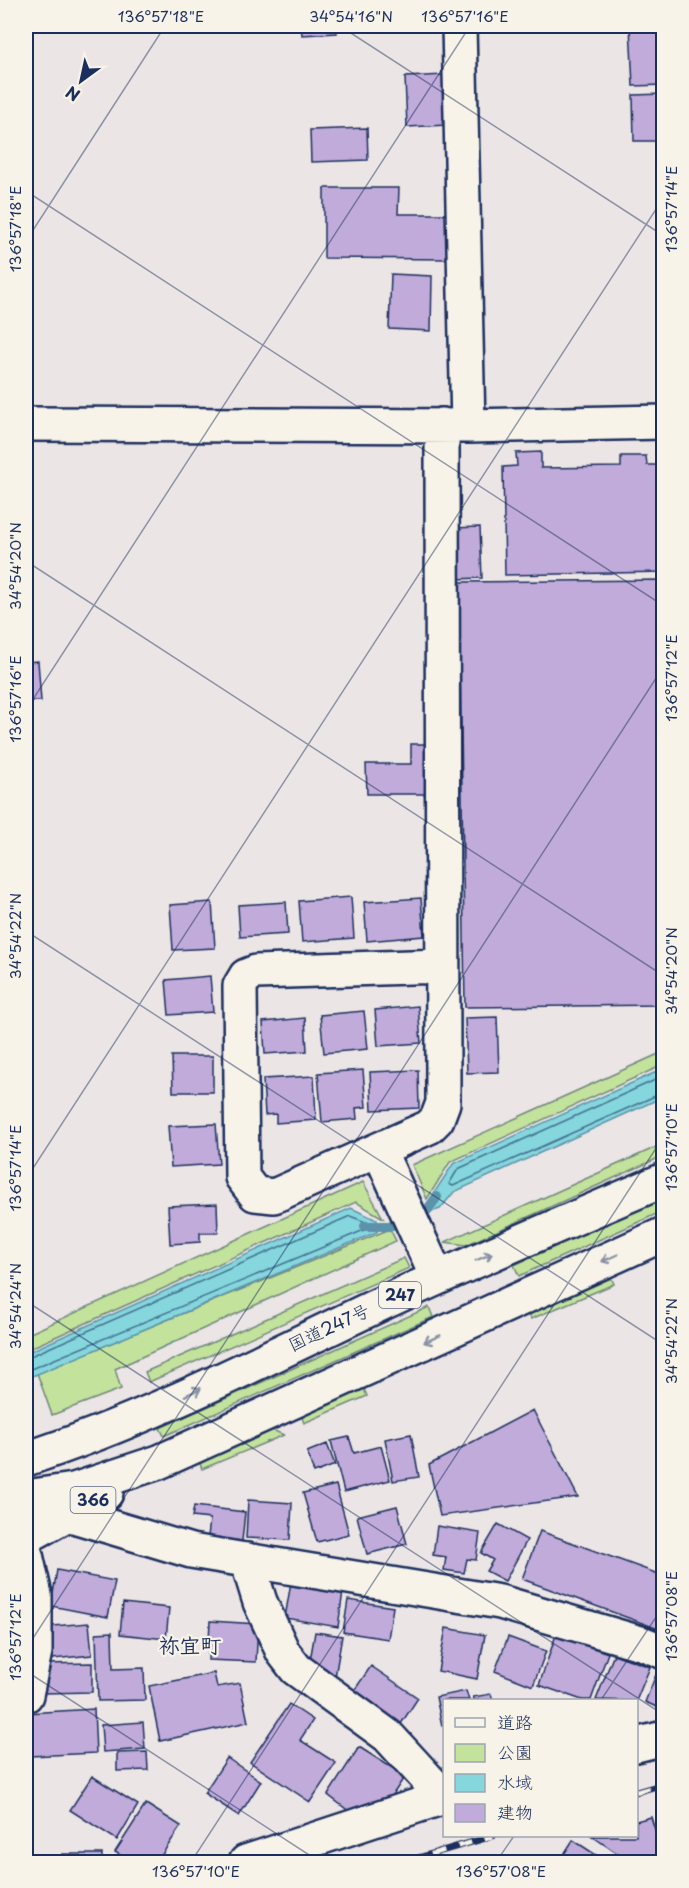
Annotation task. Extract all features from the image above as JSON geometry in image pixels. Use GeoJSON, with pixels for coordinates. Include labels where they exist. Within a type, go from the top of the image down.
{"type":"FeatureCollection","features":[{"type":"Feature","properties":{"kind":"main road"},"geometry":{"type":"LineString","coordinates":[[442,966],[256,972],[246,976],[240,986],[242,1177],[255,1194],[274,1196],[429,1127],[437,1119],[443,1103],[442,966],[455,425],[459,26]]}},
{"type":"Feature","properties":{"kind":"main road"},"geometry":{"type":"LineString","coordinates":[[26,424],[455,425],[663,422]]}},
{"type":"Feature","properties":{"kind":"main road"},"geometry":{"type":"LineString","coordinates":[[380,1150],[437,1277]]}},
{"type":"Feature","properties":{"kind":"main road","name":"国道247号"},"geometry":{"type":"LineString","coordinates":[[26,1459],[78,1442],[140,1417],[437,1277],[663,1180]]}},
{"type":"Feature","properties":{"kind":"main road"},"geometry":{"type":"LineString","coordinates":[[26,1497],[74,1490],[159,1462],[663,1234]]}},
{"type":"Feature","properties":{"kind":"main road","name":"366"},"geometry":{"type":"LineString","coordinates":[[26,1497],[140,1417]]}},
{"type":"Feature","properties":{"kind":"main road","name":"366"},"geometry":{"type":"LineString","coordinates":[[26,1537],[159,1462]]}},
{"type":"Feature","properties":{"kind":"main road"},"geometry":{"type":"LineString","coordinates":[[26,1497],[66,1515],[191,1551],[500,1602],[644,1644],[663,1652]]}},
{"type":"Feature","properties":{"kind":"main road"},"geometry":{"type":"LineString","coordinates":[[26,1555],[34,1596],[35,1651],[26,1695]]}},
{"type":"Feature","properties":{"kind":"main road"},"geometry":{"type":"LineString","coordinates":[[247,1560],[260,1602],[283,1652],[296,1669],[388,1736],[443,1796]]}},
{"type":"Feature","properties":{"kind":"main road"},"geometry":{"type":"LineString","coordinates":[[638,1744],[663,1738]]}},
{"type":"Feature","properties":{"kind":"main road"},"geometry":{"type":"LineString","coordinates":[[246,1863],[443,1797]]}},
{"type":"Feature","properties":{"kind":"green space"},"geometry":{"type":"Polygon","coordinates":[[[663,1052],[663,1065],[450,1162],[427,1199],[412,1165],[663,1052]]]}},
{"type":"Feature","properties":{"kind":"green space"},"geometry":{"type":"Polygon","coordinates":[[[663,1144],[663,1156],[466,1245],[445,1242],[663,1144]]]}},
{"type":"Feature","properties":{"kind":"green space"},"geometry":{"type":"Polygon","coordinates":[[[363,1182],[383,1218],[356,1202],[26,1350],[26,1335],[363,1182]]]}},
{"type":"Feature","properties":{"kind":"green space"},"geometry":{"type":"Polygon","coordinates":[[[663,1198],[663,1211],[519,1276],[514,1265],[663,1198]]]}},
{"type":"Feature","properties":{"kind":"green space"},"geometry":{"type":"Polygon","coordinates":[[[390,1229],[396,1241],[115,1369],[121,1389],[52,1415],[37,1373],[390,1229]]]}},
{"type":"Feature","properties":{"kind":"green space"},"geometry":{"type":"Polygon","coordinates":[[[404,1258],[409,1268],[149,1382],[145,1372],[404,1258]]]}},
{"type":"Feature","properties":{"kind":"green space"},"geometry":{"type":"Polygon","coordinates":[[[611,1277],[614,1284],[531,1319],[528,1312],[611,1277]]]}},
{"type":"Feature","properties":{"kind":"green space"},"geometry":{"type":"Polygon","coordinates":[[[429,1307],[433,1317],[164,1436],[160,1428],[429,1307]]]}},
{"type":"Feature","properties":{"kind":"green space"},"geometry":{"type":"Polygon","coordinates":[[[364,1389],[367,1396],[304,1423],[301,1415],[364,1389]]]}},
{"type":"Feature","properties":{"kind":"green space"},"geometry":{"type":"Polygon","coordinates":[[[272,1430],[284,1435],[202,1469],[199,1461],[272,1430]]]}},
{"type":"Feature","properties":{"kind":"water"},"geometry":{"type":"Polygon","coordinates":[[[663,1069],[663,1097],[454,1192],[440,1209],[431,1212],[428,1202],[453,1164],[663,1069]]]}},
{"type":"Feature","properties":{"kind":"water"},"geometry":{"type":"Polygon","coordinates":[[[351,1208],[377,1220],[377,1232],[26,1377],[26,1353],[351,1208]]]}},
{"type":"Feature","properties":{"kind":"building"},"geometry":{"type":"Polygon","coordinates":[[[301,26],[336,26],[337,33],[302,35],[301,26]]]}},
{"type":"Feature","properties":{"kind":"building"},"geometry":{"type":"Polygon","coordinates":[[[630,26],[664,26],[664,85],[633,86],[630,26]]]}},
{"type":"Feature","properties":{"kind":"building"},"geometry":{"type":"Polygon","coordinates":[[[445,75],[447,125],[407,127],[405,77],[445,75]]]}},
{"type":"Feature","properties":{"kind":"building"},"geometry":{"type":"Polygon","coordinates":[[[664,94],[664,141],[634,141],[633,95],[664,94]]]}},
{"type":"Feature","properties":{"kind":"building"},"geometry":{"type":"Polygon","coordinates":[[[367,128],[368,160],[311,162],[310,130],[367,128]]]}},
{"type":"Feature","properties":{"kind":"building"},"geometry":{"type":"Polygon","coordinates":[[[324,188],[399,188],[398,214],[450,214],[450,259],[324,258],[324,188]]]}},
{"type":"Feature","properties":{"kind":"building"},"geometry":{"type":"Polygon","coordinates":[[[391,274],[432,276],[431,331],[389,329],[391,274]]]}},
{"type":"Feature","properties":{"kind":"building"},"geometry":{"type":"Polygon","coordinates":[[[541,452],[541,468],[621,467],[621,456],[646,456],[647,465],[664,465],[664,572],[505,575],[503,467],[517,466],[516,453],[541,452]]]}},
{"type":"Feature","properties":{"kind":"building"},"geometry":{"type":"Polygon","coordinates":[[[480,527],[482,578],[454,579],[452,528],[480,527]]]}},
{"type":"Feature","properties":{"kind":"building"},"geometry":{"type":"Polygon","coordinates":[[[664,580],[664,1005],[465,1007],[459,582],[664,580]]]}},
{"type":"Feature","properties":{"kind":"building"},"geometry":{"type":"Polygon","coordinates":[[[38,661],[41,701],[26,701],[26,662],[38,661]]]}},
{"type":"Feature","properties":{"kind":"building"},"geometry":{"type":"Polygon","coordinates":[[[411,744],[431,744],[431,794],[367,794],[366,764],[411,764],[411,744]]]}},
{"type":"Feature","properties":{"kind":"building"},"geometry":{"type":"Polygon","coordinates":[[[351,897],[354,938],[302,942],[299,901],[351,897]]]}},
{"type":"Feature","properties":{"kind":"building"},"geometry":{"type":"Polygon","coordinates":[[[421,898],[424,936],[367,941],[364,902],[421,898]]]}},
{"type":"Feature","properties":{"kind":"building"},"geometry":{"type":"Polygon","coordinates":[[[212,902],[215,948],[173,950],[170,905],[212,902]]]}},
{"type":"Feature","properties":{"kind":"building"},"geometry":{"type":"Polygon","coordinates":[[[286,902],[288,934],[240,937],[238,905],[286,902]]]}},
{"type":"Feature","properties":{"kind":"building"},"geometry":{"type":"Polygon","coordinates":[[[210,976],[213,1012],[169,1015],[166,980],[210,976]]]}},
{"type":"Feature","properties":{"kind":"building"},"geometry":{"type":"Polygon","coordinates":[[[418,1006],[421,1043],[378,1046],[375,1010],[418,1006]]]}},
{"type":"Feature","properties":{"kind":"building"},"geometry":{"type":"Polygon","coordinates":[[[364,1011],[368,1049],[324,1053],[320,1015],[364,1011]]]}},
{"type":"Feature","properties":{"kind":"building"},"geometry":{"type":"Polygon","coordinates":[[[497,1017],[499,1072],[467,1073],[465,1018],[497,1017]]]}},
{"type":"Feature","properties":{"kind":"building"},"geometry":{"type":"Polygon","coordinates":[[[305,1018],[307,1051],[265,1054],[263,1022],[305,1018]]]}},
{"type":"Feature","properties":{"kind":"building"},"geometry":{"type":"Polygon","coordinates":[[[172,1056],[213,1056],[213,1092],[173,1092],[172,1056]]]}},
{"type":"Feature","properties":{"kind":"building"},"geometry":{"type":"Polygon","coordinates":[[[363,1070],[366,1107],[356,1108],[357,1119],[322,1122],[318,1073],[363,1070]]]}},
{"type":"Feature","properties":{"kind":"building"},"geometry":{"type":"Polygon","coordinates":[[[418,1070],[419,1108],[372,1110],[370,1072],[418,1070]]]}},
{"type":"Feature","properties":{"kind":"building"},"geometry":{"type":"Polygon","coordinates":[[[314,1076],[316,1120],[276,1123],[276,1114],[265,1115],[263,1079],[314,1076]]]}},
{"type":"Feature","properties":{"kind":"building"},"geometry":{"type":"Polygon","coordinates":[[[216,1124],[219,1164],[171,1167],[168,1126],[216,1124]]]}},
{"type":"Feature","properties":{"kind":"building"},"geometry":{"type":"Polygon","coordinates":[[[217,1204],[218,1233],[200,1233],[200,1242],[170,1244],[168,1206],[217,1204]]]}},
{"type":"Feature","properties":{"kind":"building"},"geometry":{"type":"Polygon","coordinates":[[[533,1410],[578,1497],[440,1516],[429,1465],[533,1410]]]}},
{"type":"Feature","properties":{"kind":"building"},"geometry":{"type":"Polygon","coordinates":[[[411,1434],[419,1477],[393,1481],[385,1439],[411,1434]]]}},
{"type":"Feature","properties":{"kind":"building"},"geometry":{"type":"Polygon","coordinates":[[[349,1437],[354,1453],[381,1446],[390,1480],[344,1492],[331,1441],[349,1437]]]}},
{"type":"Feature","properties":{"kind":"building"},"geometry":{"type":"Polygon","coordinates":[[[327,1444],[335,1465],[314,1473],[307,1452],[327,1444]]]}},
{"type":"Feature","properties":{"kind":"building"},"geometry":{"type":"Polygon","coordinates":[[[336,1485],[349,1534],[317,1542],[303,1493],[336,1485]]]}},
{"type":"Feature","properties":{"kind":"building"},"geometry":{"type":"Polygon","coordinates":[[[248,1500],[292,1503],[290,1540],[246,1538],[248,1500]]]}},
{"type":"Feature","properties":{"kind":"building"},"geometry":{"type":"Polygon","coordinates":[[[194,1506],[245,1512],[242,1541],[208,1537],[210,1519],[192,1517],[194,1506]]]}},
{"type":"Feature","properties":{"kind":"building"},"geometry":{"type":"Polygon","coordinates":[[[397,1506],[407,1544],[367,1554],[357,1516],[397,1506]]]}},
{"type":"Feature","properties":{"kind":"building"},"geometry":{"type":"Polygon","coordinates":[[[498,1524],[527,1540],[505,1581],[486,1571],[493,1560],[481,1553],[498,1524]]]}},
{"type":"Feature","properties":{"kind":"building"},"geometry":{"type":"Polygon","coordinates":[[[437,1526],[480,1533],[476,1560],[467,1559],[464,1573],[444,1570],[446,1557],[433,1555],[437,1526]]]}},
{"type":"Feature","properties":{"kind":"building"},"geometry":{"type":"Polygon","coordinates":[[[540,1531],[664,1576],[664,1631],[522,1579],[540,1531]]]}},
{"type":"Feature","properties":{"kind":"building"},"geometry":{"type":"Polygon","coordinates":[[[57,1570],[115,1581],[108,1617],[51,1606],[57,1570]]]}},
{"type":"Feature","properties":{"kind":"building"},"geometry":{"type":"Polygon","coordinates":[[[291,1582],[343,1591],[338,1627],[285,1618],[291,1582]]]}},
{"type":"Feature","properties":{"kind":"building"},"geometry":{"type":"Polygon","coordinates":[[[348,1600],[393,1607],[388,1639],[343,1632],[348,1600]]]}},
{"type":"Feature","properties":{"kind":"building"},"geometry":{"type":"Polygon","coordinates":[[[123,1603],[169,1608],[166,1639],[120,1634],[123,1603]]]}},
{"type":"Feature","properties":{"kind":"building"},"geometry":{"type":"Polygon","coordinates":[[[210,1621],[258,1624],[256,1662],[208,1660],[210,1621]]]}},
{"type":"Feature","properties":{"kind":"building"},"geometry":{"type":"Polygon","coordinates":[[[89,1623],[92,1655],[43,1660],[41,1627],[89,1623]]]}},
{"type":"Feature","properties":{"kind":"building"},"geometry":{"type":"Polygon","coordinates":[[[446,1628],[485,1635],[477,1679],[438,1671],[446,1628]]]}},
{"type":"Feature","properties":{"kind":"building"},"geometry":{"type":"Polygon","coordinates":[[[112,1632],[113,1669],[144,1668],[145,1700],[98,1701],[96,1633],[112,1632]]]}},
{"type":"Feature","properties":{"kind":"building"},"geometry":{"type":"Polygon","coordinates":[[[315,1632],[342,1636],[335,1677],[308,1672],[315,1632]]]}},
{"type":"Feature","properties":{"kind":"building"},"geometry":{"type":"Polygon","coordinates":[[[556,1635],[608,1653],[591,1699],[579,1699],[539,1685],[556,1635]]]}},
{"type":"Feature","properties":{"kind":"building"},"geometry":{"type":"Polygon","coordinates":[[[508,1637],[546,1651],[533,1686],[495,1671],[508,1637]]]}},
{"type":"Feature","properties":{"kind":"building"},"geometry":{"type":"Polygon","coordinates":[[[614,1654],[650,1667],[637,1699],[596,1699],[614,1654]]]}},
{"type":"Feature","properties":{"kind":"building"},"geometry":{"type":"Polygon","coordinates":[[[92,1663],[92,1692],[44,1693],[44,1664],[92,1663]]]}},
{"type":"Feature","properties":{"kind":"building"},"geometry":{"type":"Polygon","coordinates":[[[371,1666],[418,1698],[397,1730],[349,1698],[371,1666]]]}},
{"type":"Feature","properties":{"kind":"building"},"geometry":{"type":"Polygon","coordinates":[[[658,1670],[664,1672],[664,1710],[645,1702],[658,1670]]]}},
{"type":"Feature","properties":{"kind":"building"},"geometry":{"type":"Polygon","coordinates":[[[214,1673],[217,1687],[240,1683],[248,1722],[160,1741],[149,1686],[214,1673]]]}},
{"type":"Feature","properties":{"kind":"building"},"geometry":{"type":"Polygon","coordinates":[[[466,1691],[469,1699],[443,1699],[442,1726],[436,1697],[466,1691]]]}},
{"type":"Feature","properties":{"kind":"building"},"geometry":{"type":"Polygon","coordinates":[[[491,1694],[493,1699],[474,1699],[473,1697],[491,1694]]]}},
{"type":"Feature","properties":{"kind":"building"},"geometry":{"type":"Polygon","coordinates":[[[289,1704],[313,1720],[300,1740],[336,1763],[310,1802],[250,1762],[289,1704]]]}},
{"type":"Feature","properties":{"kind":"building"},"geometry":{"type":"Polygon","coordinates":[[[94,1709],[96,1753],[30,1756],[27,1713],[94,1709]]]}},
{"type":"Feature","properties":{"kind":"building"},"geometry":{"type":"Polygon","coordinates":[[[143,1722],[145,1749],[103,1752],[101,1725],[143,1722]]]}},
{"type":"Feature","properties":{"kind":"building"},"geometry":{"type":"Polygon","coordinates":[[[359,1747],[405,1776],[388,1802],[350,1812],[328,1795],[359,1747]]]}},
{"type":"Feature","properties":{"kind":"building"},"geometry":{"type":"Polygon","coordinates":[[[147,1752],[148,1770],[117,1771],[117,1753],[147,1752]]]}},
{"type":"Feature","properties":{"kind":"building"},"geometry":{"type":"Polygon","coordinates":[[[227,1758],[261,1781],[239,1816],[204,1793],[227,1758]]]}},
{"type":"Feature","properties":{"kind":"building"},"geometry":{"type":"Polygon","coordinates":[[[92,1776],[138,1805],[117,1840],[70,1810],[92,1776]]]}},
{"type":"Feature","properties":{"kind":"building"},"geometry":{"type":"Polygon","coordinates":[[[146,1804],[181,1826],[157,1862],[132,1862],[115,1852],[146,1804]]]}},
{"type":"Feature","properties":{"kind":"building"},"geometry":{"type":"Polygon","coordinates":[[[651,1817],[662,1852],[661,1862],[630,1862],[593,1837],[638,1837],[638,1820],[651,1817]]]}},
{"type":"Feature","properties":{"kind":"building"},"geometry":{"type":"Polygon","coordinates":[[[573,1840],[607,1862],[559,1862],[573,1840]]]}},
{"type":"Feature","properties":{"kind":"building"},"geometry":{"type":"Polygon","coordinates":[[[62,1854],[102,1854],[102,1862],[62,1862],[62,1854]]]}},
{"type":"Feature","properties":{"kind":"waterway"},"geometry":{"type":"LineString","coordinates":[[365,1226],[389,1226],[425,1213],[437,1197]]}},
{"type":"Feature","properties":{"kind":"railway"},"geometry":{"type":"LineString","coordinates":[[638,1791],[664,1784]]}},
{"type":"Feature","properties":{"kind":"railway"},"geometry":{"type":"LineString","coordinates":[[404,1862],[490,1837]]}},
{"type":"Feature","properties":{"kind":"district","name":"祢宜町"},"geometry":{"type":"Point","coordinates":[190,1646]}}]}
